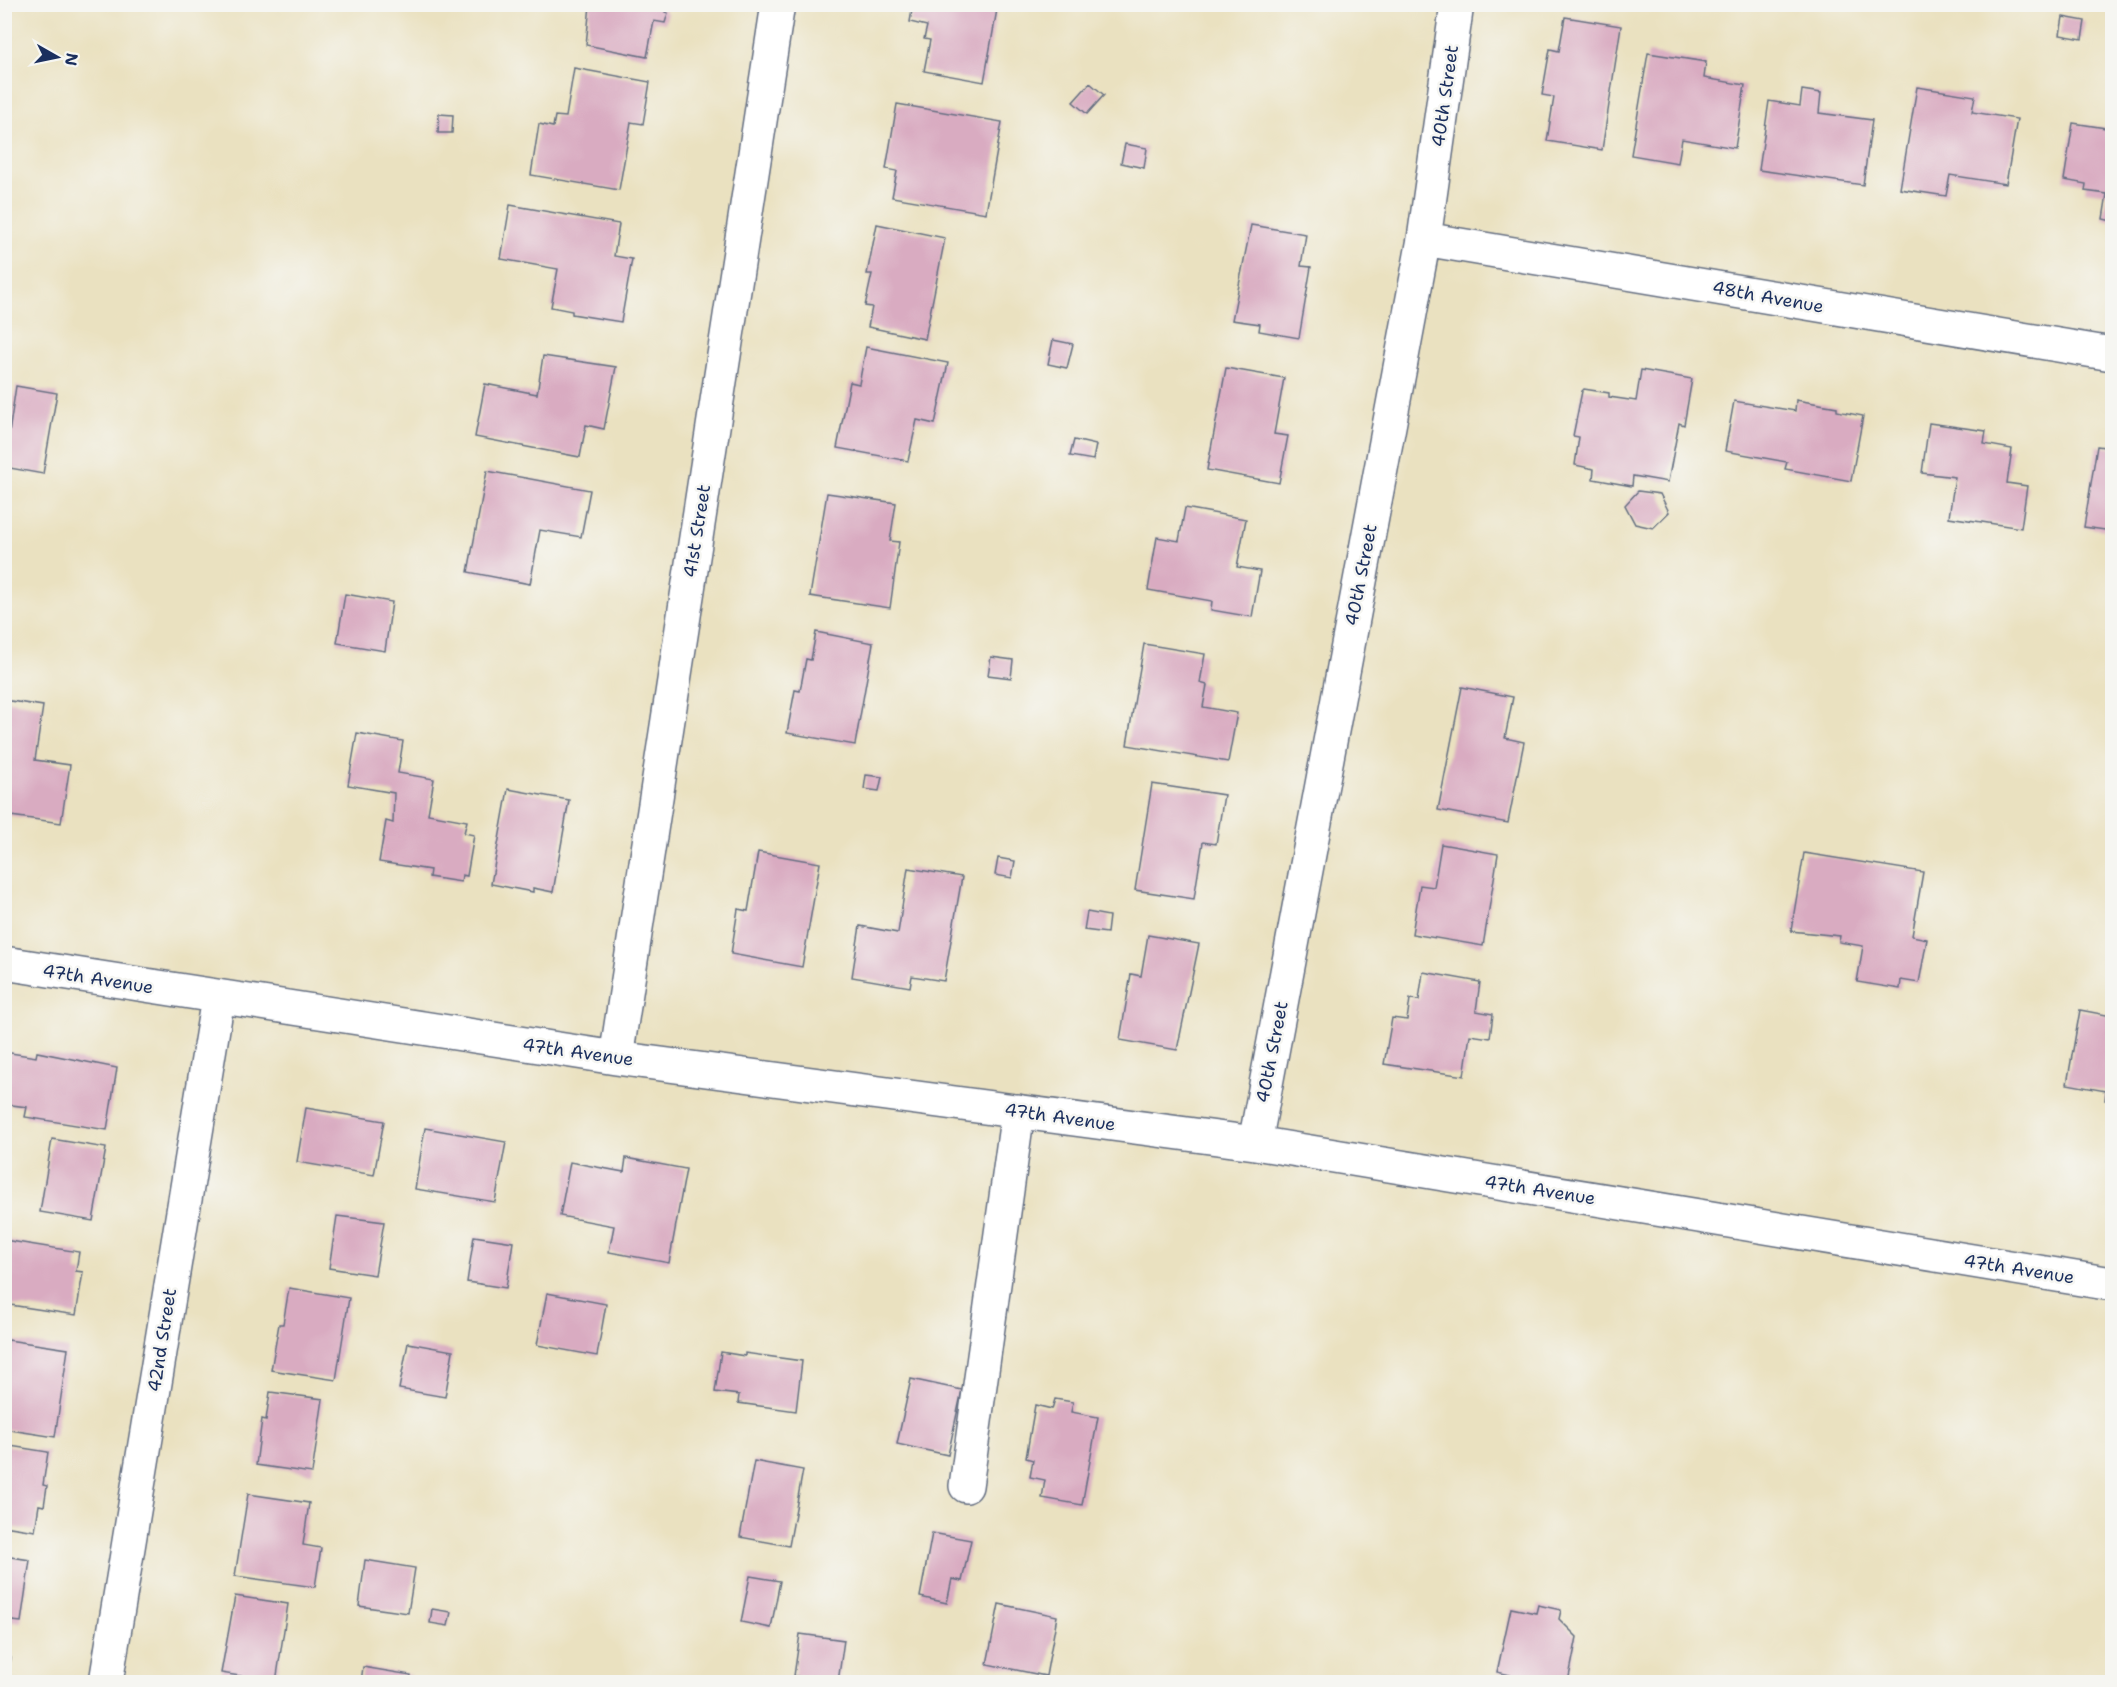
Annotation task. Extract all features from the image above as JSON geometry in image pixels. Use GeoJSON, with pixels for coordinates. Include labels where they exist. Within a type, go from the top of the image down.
{"type":"FeatureCollection","features":[{"type":"Feature","properties":{"kind":"street","name":"41st Street"},"geometry":{"type":"LineString","coordinates":[[616,1058],[778,4]]}},
{"type":"Feature","properties":{"kind":"street","name":"40th Street"},"geometry":{"type":"LineString","coordinates":[[1255,1143],[1424,239],[1457,4]]}},
{"type":"Feature","properties":{"kind":"street","name":"48th Avenue"},"geometry":{"type":"LineString","coordinates":[[1424,239],[2112,354]]}},
{"type":"Feature","properties":{"kind":"street","name":"47th Avenue"},"geometry":{"type":"LineString","coordinates":[[4,963],[616,1058],[1255,1143],[2112,1284]]}},
{"type":"Feature","properties":{"kind":"street","name":"42nd Street"},"geometry":{"type":"LineString","coordinates":[[106,1683],[218,998]]}},
{"type":"Feature","properties":{"kind":"street"},"geometry":{"type":"LineString","coordinates":[[966,1486],[1018,1112]]}},
{"type":"Feature","properties":{"kind":"building"},"geometry":{"type":"Polygon","coordinates":[[[913,4],[998,4],[984,82],[924,71],[930,40],[924,39],[927,26],[910,22],[913,4]]]}},
{"type":"Feature","properties":{"kind":"building"},"geometry":{"type":"Polygon","coordinates":[[[590,5],[666,5],[665,12],[668,13],[665,23],[654,21],[647,57],[586,45],[590,5]]]}},
{"type":"Feature","properties":{"kind":"building"},"geometry":{"type":"Polygon","coordinates":[[[1565,17],[1621,26],[1602,150],[1547,141],[1554,97],[1542,95],[1550,49],[1559,51],[1565,17]]]}},
{"type":"Feature","properties":{"kind":"building"},"geometry":{"type":"Polygon","coordinates":[[[2063,17],[2085,21],[2082,39],[2060,35],[2063,17]]]}},
{"type":"Feature","properties":{"kind":"building"},"geometry":{"type":"Polygon","coordinates":[[[1648,53],[1706,62],[1704,78],[1745,85],[1735,148],[1682,139],[1678,163],[1631,155],[1648,53]]]}},
{"type":"Feature","properties":{"kind":"building"},"geometry":{"type":"Polygon","coordinates":[[[574,68],[650,82],[643,124],[631,122],[619,190],[531,175],[539,124],[553,127],[555,116],[566,117],[574,68]]]}},
{"type":"Feature","properties":{"kind":"building"},"geometry":{"type":"Polygon","coordinates":[[[1090,83],[1104,95],[1087,114],[1073,102],[1090,83]]]}},
{"type":"Feature","properties":{"kind":"building"},"geometry":{"type":"Polygon","coordinates":[[[1917,87],[1975,96],[1972,112],[2017,119],[2006,184],[1950,175],[1946,196],[1900,189],[1917,87]]]}},
{"type":"Feature","properties":{"kind":"building"},"geometry":{"type":"Polygon","coordinates":[[[1802,90],[1821,93],[1819,113],[1872,120],[1863,185],[1759,170],[1769,101],[1800,106],[1802,90]]]}},
{"type":"Feature","properties":{"kind":"building"},"geometry":{"type":"Polygon","coordinates":[[[897,104],[1002,122],[986,213],[892,197],[897,171],[886,169],[897,104]]]}},
{"type":"Feature","properties":{"kind":"building"},"geometry":{"type":"Polygon","coordinates":[[[439,114],[453,115],[452,133],[438,133],[439,114]]]}},
{"type":"Feature","properties":{"kind":"building"},"geometry":{"type":"Polygon","coordinates":[[[2073,123],[2112,129],[2112,221],[2103,219],[2107,194],[2085,191],[2086,184],[2064,180],[2073,123]]]}},
{"type":"Feature","properties":{"kind":"building"},"geometry":{"type":"Polygon","coordinates":[[[1125,144],[1147,148],[1144,168],[1121,163],[1125,144]]]}},
{"type":"Feature","properties":{"kind":"building"},"geometry":{"type":"Polygon","coordinates":[[[510,205],[619,224],[614,256],[632,259],[621,322],[572,314],[572,311],[551,307],[558,269],[501,259],[510,205]]]}},
{"type":"Feature","properties":{"kind":"building"},"geometry":{"type":"Polygon","coordinates":[[[877,224],[945,238],[925,339],[868,327],[872,307],[865,306],[872,274],[867,274],[877,224]]]}},
{"type":"Feature","properties":{"kind":"building"},"geometry":{"type":"Polygon","coordinates":[[[1251,225],[1306,234],[1301,266],[1311,267],[1299,338],[1259,331],[1260,324],[1232,320],[1251,225]]]}},
{"type":"Feature","properties":{"kind":"building"},"geometry":{"type":"Polygon","coordinates":[[[1053,340],[1073,344],[1067,368],[1048,364],[1053,340]]]}},
{"type":"Feature","properties":{"kind":"building"},"geometry":{"type":"Polygon","coordinates":[[[866,347],[948,363],[935,424],[917,420],[908,461],[837,448],[850,382],[859,384],[866,347]]]}},
{"type":"Feature","properties":{"kind":"building"},"geometry":{"type":"Polygon","coordinates":[[[543,356],[616,367],[604,429],[586,425],[580,457],[475,437],[485,384],[537,394],[543,356]]]}},
{"type":"Feature","properties":{"kind":"building"},"geometry":{"type":"Polygon","coordinates":[[[1226,368],[1284,378],[1274,434],[1288,436],[1279,483],[1207,470],[1226,368]]]}},
{"type":"Feature","properties":{"kind":"building"},"geometry":{"type":"Polygon","coordinates":[[[1641,370],[1692,379],[1684,425],[1679,423],[1668,482],[1633,476],[1632,486],[1593,479],[1594,469],[1575,465],[1579,437],[1573,436],[1582,391],[1584,389],[1609,393],[1609,397],[1636,401],[1641,370]]]}},
{"type":"Feature","properties":{"kind":"building"},"geometry":{"type":"Polygon","coordinates":[[[16,386],[57,393],[43,474],[4,467],[16,386]]]}},
{"type":"Feature","properties":{"kind":"building"},"geometry":{"type":"Polygon","coordinates":[[[1796,400],[1837,407],[1837,411],[1863,416],[1851,481],[1785,469],[1787,462],[1725,451],[1734,401],[1795,411],[1796,400]]]}},
{"type":"Feature","properties":{"kind":"building"},"geometry":{"type":"Polygon","coordinates":[[[1929,423],[1986,431],[1984,444],[2012,449],[2007,483],[2027,486],[2021,528],[1949,517],[1955,477],[1922,473],[1929,423]]]}},
{"type":"Feature","properties":{"kind":"building"},"geometry":{"type":"Polygon","coordinates":[[[1074,440],[1096,445],[1093,460],[1070,456],[1074,440]]]}},
{"type":"Feature","properties":{"kind":"building"},"geometry":{"type":"Polygon","coordinates":[[[2097,446],[2112,448],[2112,531],[2084,527],[2097,446]]]}},
{"type":"Feature","properties":{"kind":"building"},"geometry":{"type":"Polygon","coordinates":[[[487,471],[590,490],[581,537],[540,530],[530,584],[468,572],[487,471]]]}},
{"type":"Feature","properties":{"kind":"building"},"geometry":{"type":"Polygon","coordinates":[[[1638,491],[1660,494],[1669,512],[1653,528],[1635,524],[1625,505],[1638,491]]]}},
{"type":"Feature","properties":{"kind":"building"},"geometry":{"type":"Polygon","coordinates":[[[827,493],[896,503],[890,541],[899,542],[890,608],[810,596],[827,493]]]}},
{"type":"Feature","properties":{"kind":"building"},"geometry":{"type":"Polygon","coordinates":[[[1185,508],[1246,519],[1237,567],[1260,571],[1252,617],[1211,610],[1212,601],[1148,590],[1157,537],[1179,541],[1185,508]]]}},
{"type":"Feature","properties":{"kind":"building"},"geometry":{"type":"Polygon","coordinates":[[[345,594],[392,602],[385,651],[337,643],[345,594]]]}},
{"type":"Feature","properties":{"kind":"building"},"geometry":{"type":"Polygon","coordinates":[[[816,632],[873,643],[855,745],[787,733],[795,690],[800,691],[806,659],[811,660],[816,632]]]}},
{"type":"Feature","properties":{"kind":"building"},"geometry":{"type":"Polygon","coordinates":[[[1144,644],[1205,654],[1200,683],[1207,685],[1203,707],[1237,713],[1228,762],[1127,745],[1144,644]]]}},
{"type":"Feature","properties":{"kind":"building"},"geometry":{"type":"Polygon","coordinates":[[[991,657],[1013,660],[1011,678],[988,675],[991,657]]]}},
{"type":"Feature","properties":{"kind":"building"},"geometry":{"type":"Polygon","coordinates":[[[1462,687],[1513,697],[1505,738],[1524,742],[1508,823],[1438,810],[1462,687]]]}},
{"type":"Feature","properties":{"kind":"building"},"geometry":{"type":"Polygon","coordinates":[[[4,700],[43,706],[35,760],[70,765],[61,823],[4,815],[4,700]]]}},
{"type":"Feature","properties":{"kind":"building"},"geometry":{"type":"Polygon","coordinates":[[[357,733],[403,741],[398,773],[434,779],[428,814],[467,821],[464,833],[474,835],[467,876],[462,875],[461,882],[429,877],[430,870],[379,862],[386,821],[393,823],[394,793],[348,785],[357,733]]]}},
{"type":"Feature","properties":{"kind":"building"},"geometry":{"type":"Polygon","coordinates":[[[866,775],[882,777],[879,791],[864,789],[866,775]]]}},
{"type":"Feature","properties":{"kind":"building"},"geometry":{"type":"Polygon","coordinates":[[[1152,784],[1224,795],[1216,844],[1203,842],[1194,899],[1135,890],[1152,784]]]}},
{"type":"Feature","properties":{"kind":"building"},"geometry":{"type":"Polygon","coordinates":[[[508,789],[569,800],[553,892],[533,888],[533,892],[491,884],[508,789]]]}},
{"type":"Feature","properties":{"kind":"building"},"geometry":{"type":"Polygon","coordinates":[[[1441,844],[1498,854],[1483,946],[1412,934],[1420,885],[1434,887],[1441,844]]]}},
{"type":"Feature","properties":{"kind":"building"},"geometry":{"type":"Polygon","coordinates":[[[758,852],[820,863],[802,967],[731,954],[738,909],[748,911],[758,852]]]}},
{"type":"Feature","properties":{"kind":"building"},"geometry":{"type":"Polygon","coordinates":[[[1804,853],[1923,872],[1912,936],[1927,939],[1919,983],[1901,980],[1900,989],[1857,982],[1863,946],[1839,942],[1840,936],[1791,931],[1804,853]]]}},
{"type":"Feature","properties":{"kind":"building"},"geometry":{"type":"Polygon","coordinates":[[[998,858],[1015,861],[1012,878],[995,875],[998,858]]]}},
{"type":"Feature","properties":{"kind":"building"},"geometry":{"type":"Polygon","coordinates":[[[908,868],[962,877],[944,981],[912,976],[910,987],[852,977],[860,926],[898,933],[908,868]]]}},
{"type":"Feature","properties":{"kind":"building"},"geometry":{"type":"Polygon","coordinates":[[[1087,912],[1109,916],[1107,933],[1084,930],[1087,912]]]}},
{"type":"Feature","properties":{"kind":"building"},"geometry":{"type":"Polygon","coordinates":[[[1148,935],[1199,944],[1177,1050],[1120,1040],[1131,974],[1141,976],[1148,935]]]}},
{"type":"Feature","properties":{"kind":"building"},"geometry":{"type":"Polygon","coordinates":[[[1423,972],[1480,982],[1476,1011],[1493,1014],[1490,1038],[1470,1035],[1464,1076],[1384,1064],[1392,1018],[1407,1020],[1410,999],[1419,1000],[1423,972]]]}},
{"type":"Feature","properties":{"kind":"building"},"geometry":{"type":"Polygon","coordinates":[[[2080,1010],[2112,1016],[2112,1101],[2105,1100],[2106,1091],[2067,1084],[2080,1010]]]}},
{"type":"Feature","properties":{"kind":"building"},"geometry":{"type":"Polygon","coordinates":[[[4,1052],[36,1057],[37,1052],[117,1068],[107,1130],[25,1117],[27,1107],[4,1104],[4,1052]]]}},
{"type":"Feature","properties":{"kind":"building"},"geometry":{"type":"Polygon","coordinates":[[[306,1108],[384,1121],[374,1175],[297,1162],[306,1108]]]}},
{"type":"Feature","properties":{"kind":"building"},"geometry":{"type":"Polygon","coordinates":[[[425,1128],[506,1142],[495,1202],[415,1189],[425,1128]]]}},
{"type":"Feature","properties":{"kind":"building"},"geometry":{"type":"Polygon","coordinates":[[[52,1139],[106,1148],[93,1221],[40,1212],[52,1139]]]}},
{"type":"Feature","properties":{"kind":"building"},"geometry":{"type":"Polygon","coordinates":[[[626,1158],[686,1169],[669,1263],[609,1252],[614,1226],[560,1216],[570,1162],[624,1172],[626,1158]]]}},
{"type":"Feature","properties":{"kind":"building"},"geometry":{"type":"Polygon","coordinates":[[[337,1216],[384,1222],[375,1275],[329,1268],[337,1216]]]}},
{"type":"Feature","properties":{"kind":"building"},"geometry":{"type":"Polygon","coordinates":[[[474,1236],[513,1242],[506,1288],[467,1282],[474,1236]]]}},
{"type":"Feature","properties":{"kind":"building"},"geometry":{"type":"Polygon","coordinates":[[[4,1240],[79,1252],[76,1271],[83,1272],[76,1315],[4,1304],[4,1240]]]}},
{"type":"Feature","properties":{"kind":"building"},"geometry":{"type":"Polygon","coordinates":[[[289,1288],[349,1298],[336,1380],[271,1370],[279,1324],[283,1324],[289,1288]]]}},
{"type":"Feature","properties":{"kind":"building"},"geometry":{"type":"Polygon","coordinates":[[[547,1293],[606,1304],[597,1356],[537,1345],[547,1293]]]}},
{"type":"Feature","properties":{"kind":"building"},"geometry":{"type":"Polygon","coordinates":[[[8,1340],[68,1349],[55,1437],[4,1429],[4,1359],[8,1340]]]}},
{"type":"Feature","properties":{"kind":"building"},"geometry":{"type":"Polygon","coordinates":[[[408,1343],[453,1351],[445,1397],[399,1389],[408,1343]]]}},
{"type":"Feature","properties":{"kind":"building"},"geometry":{"type":"Polygon","coordinates":[[[721,1352],[802,1361],[796,1411],[738,1403],[739,1395],[715,1392],[721,1352]]]}},
{"type":"Feature","properties":{"kind":"building"},"geometry":{"type":"Polygon","coordinates":[[[911,1379],[962,1390],[948,1455],[897,1444],[911,1379]]]}},
{"type":"Feature","properties":{"kind":"building"},"geometry":{"type":"Polygon","coordinates":[[[270,1392],[323,1399],[312,1473],[256,1465],[262,1419],[266,1420],[270,1392]]]}},
{"type":"Feature","properties":{"kind":"building"},"geometry":{"type":"Polygon","coordinates":[[[1055,1399],[1073,1402],[1071,1412],[1098,1417],[1082,1505],[1042,1498],[1045,1480],[1030,1477],[1033,1460],[1026,1458],[1035,1405],[1052,1409],[1055,1399]]]}},
{"type":"Feature","properties":{"kind":"building"},"geometry":{"type":"Polygon","coordinates":[[[4,1445],[48,1452],[43,1485],[47,1486],[44,1506],[39,1505],[35,1531],[4,1526],[4,1445]]]}},
{"type":"Feature","properties":{"kind":"building"},"geometry":{"type":"Polygon","coordinates":[[[754,1461],[803,1470],[789,1546],[740,1537],[754,1461]]]}},
{"type":"Feature","properties":{"kind":"building"},"geometry":{"type":"Polygon","coordinates":[[[248,1494],[309,1503],[303,1545],[321,1548],[315,1587],[235,1576],[248,1494]]]}},
{"type":"Feature","properties":{"kind":"building"},"geometry":{"type":"Polygon","coordinates":[[[932,1533],[971,1540],[962,1581],[952,1579],[947,1603],[920,1597],[932,1533]]]}},
{"type":"Feature","properties":{"kind":"building"},"geometry":{"type":"Polygon","coordinates":[[[4,1556],[30,1560],[21,1622],[4,1620],[4,1556]]]}},
{"type":"Feature","properties":{"kind":"building"},"geometry":{"type":"Polygon","coordinates":[[[365,1560],[415,1568],[408,1613],[359,1606],[365,1560]]]}},
{"type":"Feature","properties":{"kind":"building"},"geometry":{"type":"Polygon","coordinates":[[[750,1576],[780,1581],[771,1628],[741,1622],[750,1576]]]}},
{"type":"Feature","properties":{"kind":"building"},"geometry":{"type":"Polygon","coordinates":[[[235,1596],[288,1604],[276,1682],[221,1673],[235,1596]]]}},
{"type":"Feature","properties":{"kind":"building"},"geometry":{"type":"Polygon","coordinates":[[[999,1604],[1057,1616],[1046,1676],[987,1664],[999,1604]]]}},
{"type":"Feature","properties":{"kind":"building"},"geometry":{"type":"Polygon","coordinates":[[[1538,1605],[1561,1610],[1559,1619],[1577,1637],[1568,1682],[1508,1682],[1510,1675],[1497,1672],[1511,1608],[1536,1613],[1538,1605]]]}},
{"type":"Feature","properties":{"kind":"building"},"geometry":{"type":"Polygon","coordinates":[[[432,1609],[451,1612],[448,1626],[430,1623],[432,1609]]]}},
{"type":"Feature","properties":{"kind":"building"},"geometry":{"type":"Polygon","coordinates":[[[800,1634],[844,1640],[838,1682],[794,1676],[800,1634]]]}},
{"type":"Feature","properties":{"kind":"building"},"geometry":{"type":"Polygon","coordinates":[[[4,1657],[11,1658],[7,1682],[4,1682],[4,1657]]]}},
{"type":"Feature","properties":{"kind":"building"},"geometry":{"type":"Polygon","coordinates":[[[363,1667],[411,1675],[410,1682],[361,1682],[363,1667]]]}}]}
